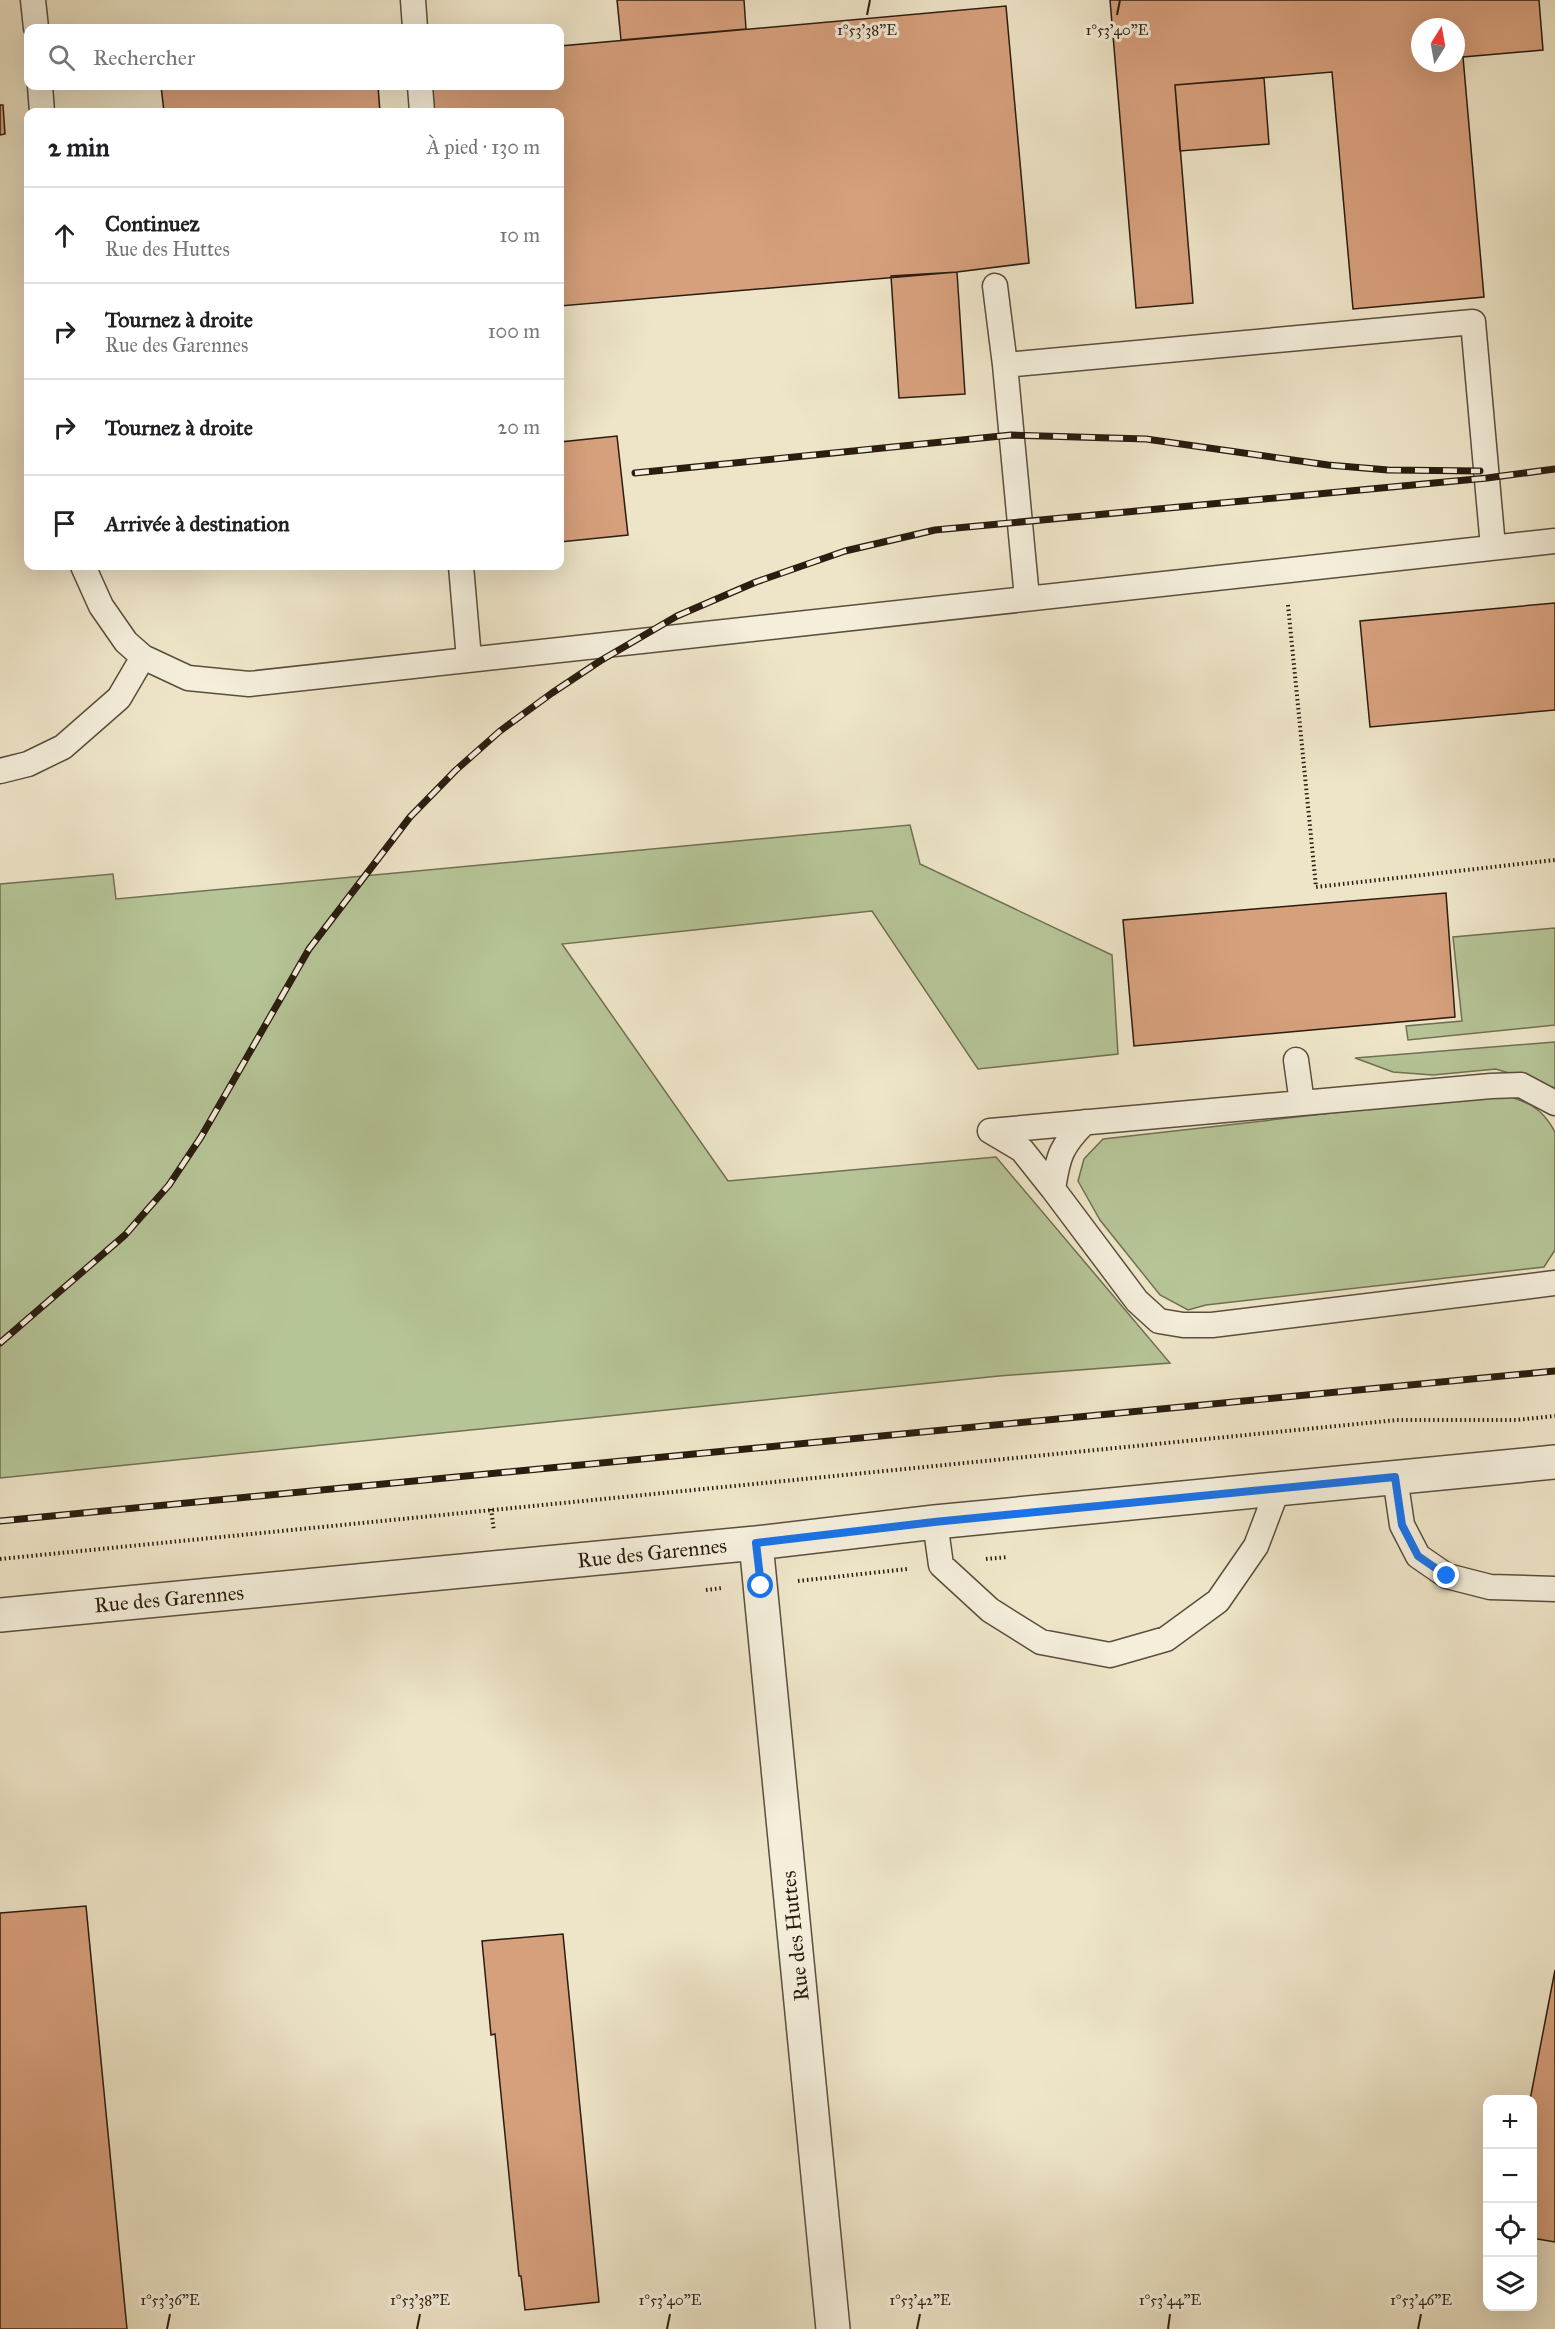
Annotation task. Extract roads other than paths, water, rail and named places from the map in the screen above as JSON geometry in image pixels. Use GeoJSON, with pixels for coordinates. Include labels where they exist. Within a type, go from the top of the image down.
{"type":"FeatureCollection","features":[{"type":"Feature","properties":{"kind":"street","name":"Rue des Garennes"},"geometry":{"type":"LineString","coordinates":[[0,1615],[756,1543],[934,1522],[1555,1462]]}},
{"type":"Feature","properties":{"kind":"street","name":"Rue des Huttes"},"geometry":{"type":"LineString","coordinates":[[756,1543],[833,2329]]}},
{"type":"Feature","properties":{"kind":"lane"},"geometry":{"type":"LineString","coordinates":[[33,0],[36,24]]}},
{"type":"Feature","properties":{"kind":"lane"},"geometry":{"type":"LineString","coordinates":[[412,0],[415,24]]}},
{"type":"Feature","properties":{"kind":"lane"},"geometry":{"type":"LineString","coordinates":[[40,90],[42,108]]}},
{"type":"Feature","properties":{"kind":"lane"},"geometry":{"type":"LineString","coordinates":[[420,90],[422,108]]}},
{"type":"Feature","properties":{"kind":"lane"},"geometry":{"type":"LineString","coordinates":[[995,286],[1005,365],[1027,598]]}},
{"type":"Feature","properties":{"kind":"lane"},"geometry":{"type":"LineString","coordinates":[[1005,365],[1473,322],[1493,547]]}},
{"type":"Feature","properties":{"kind":"lane"},"geometry":{"type":"LineString","coordinates":[[85,570],[101,606],[126,642],[142,657],[188,678],[249,684],[1555,540]]}},
{"type":"Feature","properties":{"kind":"lane"},"geometry":{"type":"LineString","coordinates":[[461,570],[469,659]]}},
{"type":"Feature","properties":{"kind":"lane"},"geometry":{"type":"LineString","coordinates":[[0,771],[28,764],[63,747],[119,698],[142,657]]}},
{"type":"Feature","properties":{"kind":"lane"},"geometry":{"type":"LineString","coordinates":[[1296,1060],[1302,1103]]}},
{"type":"Feature","properties":{"kind":"lane"},"geometry":{"type":"LineString","coordinates":[[1555,1103],[1521,1085],[990,1131],[1022,1150],[1137,1301],[1159,1321],[1183,1325],[1212,1325],[1555,1284]]}},
{"type":"Feature","properties":{"kind":"lane"},"geometry":{"type":"LineString","coordinates":[[1053,1189],[1058,1160],[1068,1140],[1085,1122]]}},
{"type":"Feature","properties":{"kind":"lane"},"geometry":{"type":"LineString","coordinates":[[1395,1477],[1402,1525],[1418,1556],[1447,1576],[1490,1587],[1555,1589]]}},
{"type":"Feature","properties":{"kind":"lane"},"geometry":{"type":"LineString","coordinates":[[934,1522],[941,1565],[990,1610],[1041,1642],[1110,1655],[1166,1639],[1218,1601],[1256,1546],[1278,1488]]}},
{"type":"Feature","properties":{"kind":"railway"},"geometry":{"type":"LineString","coordinates":[[635,473],[1011,435],[1146,439],[1328,465],[1388,470],[1480,471]]}},
{"type":"Feature","properties":{"kind":"railway"},"geometry":{"type":"LineString","coordinates":[[0,1343],[125,1235],[169,1185],[201,1137],[309,949],[410,817],[456,770],[500,731],[600,661],[677,616],[756,582],[845,551],[935,530],[1487,478],[1555,469]]}},
{"type":"Feature","properties":{"kind":"railway"},"geometry":{"type":"LineString","coordinates":[[0,1521],[1555,1371]]}}]}
